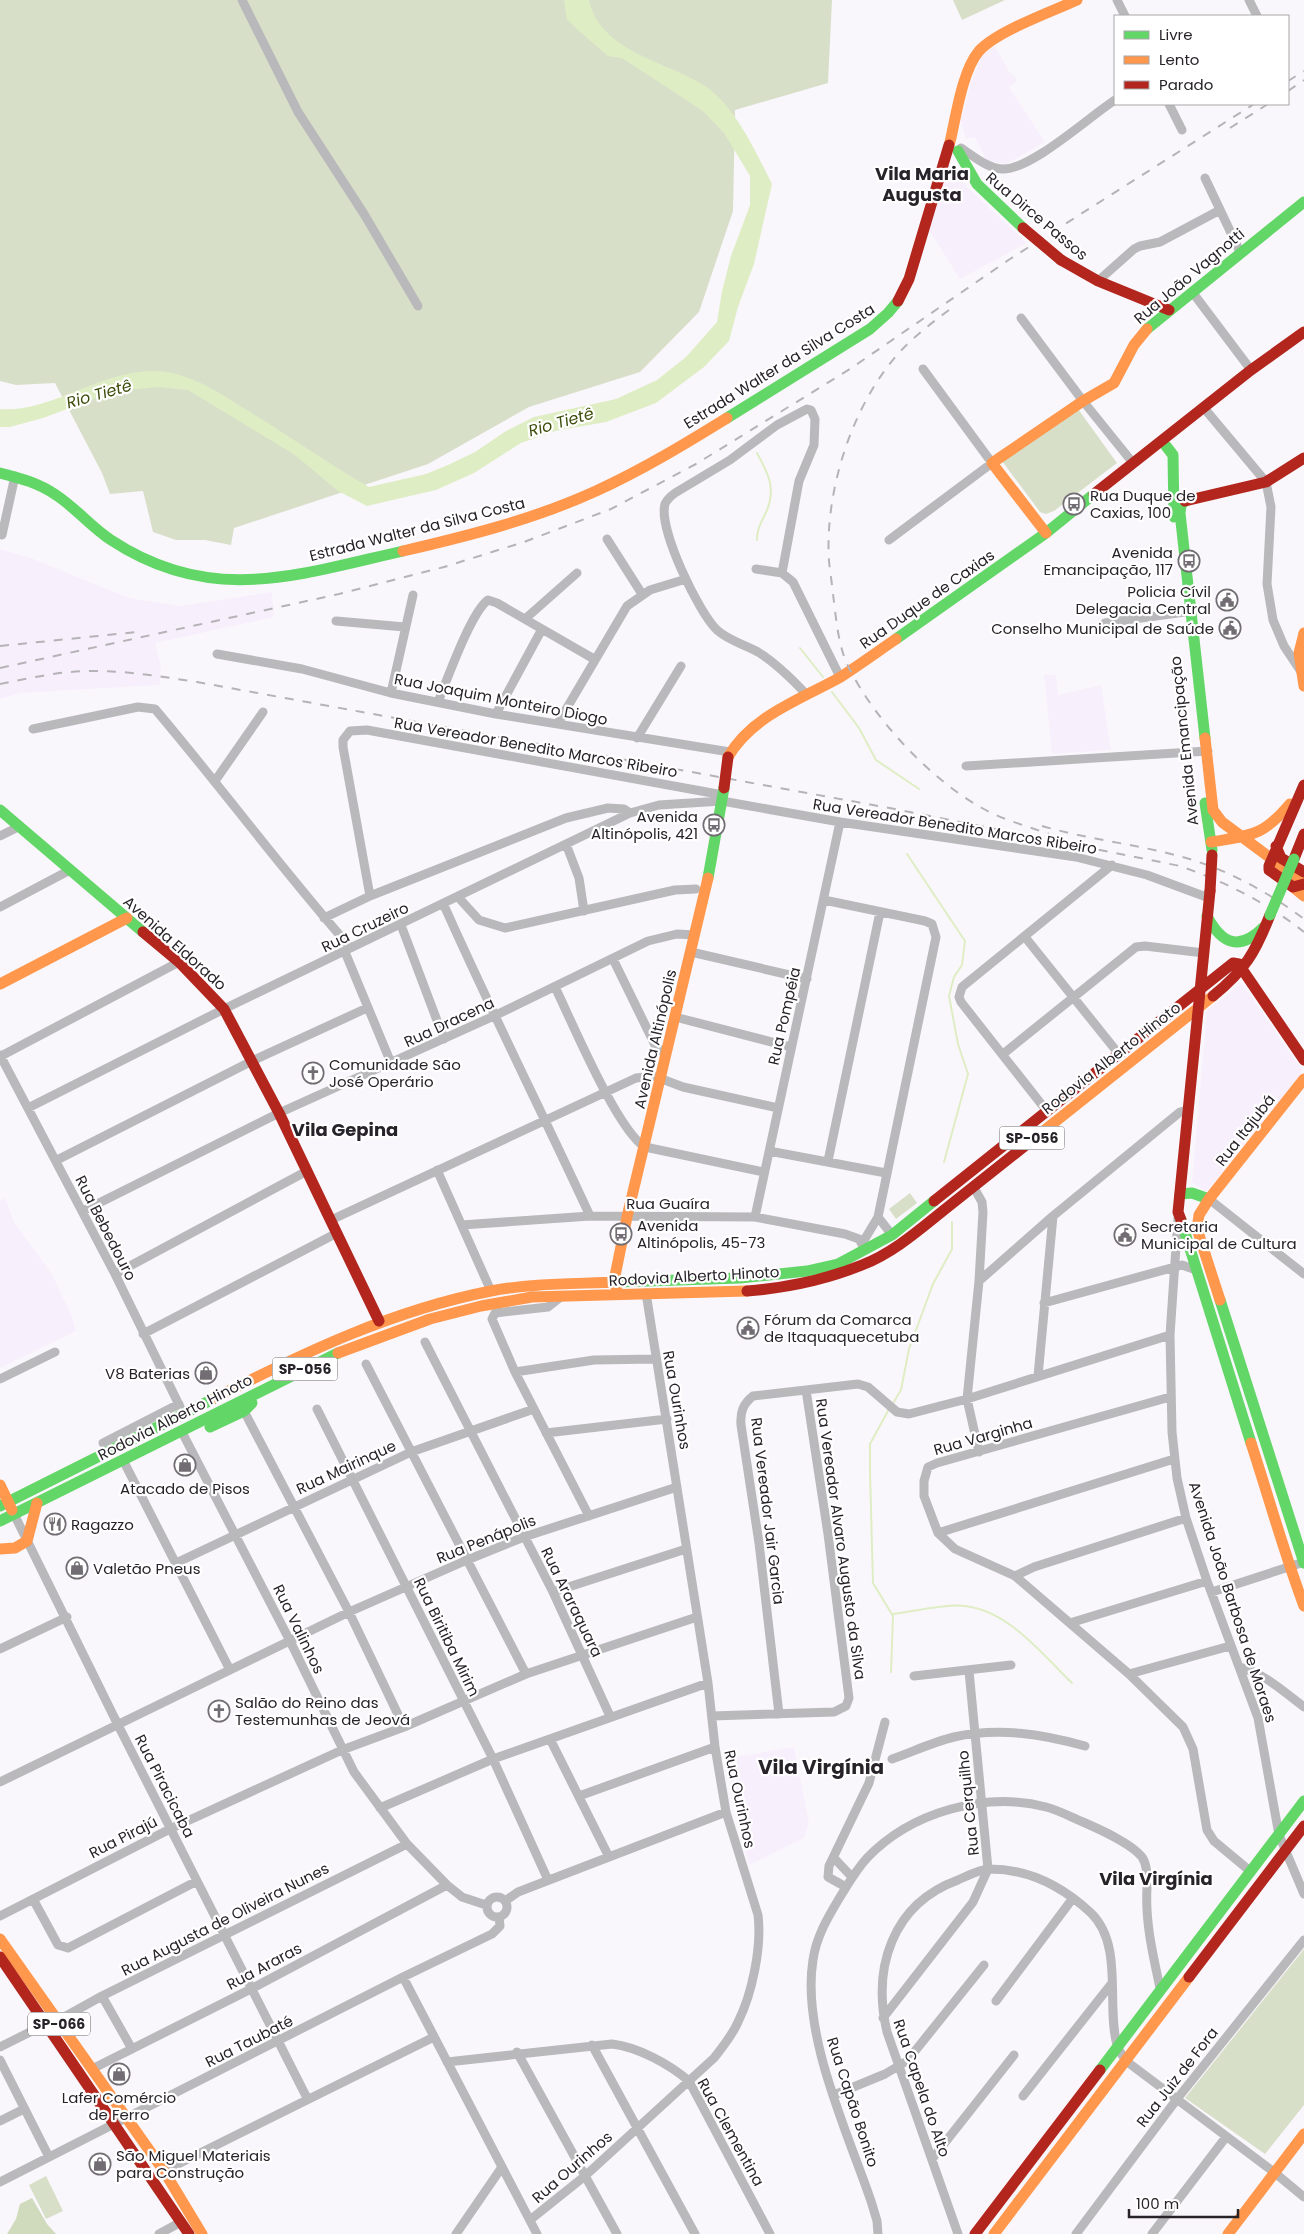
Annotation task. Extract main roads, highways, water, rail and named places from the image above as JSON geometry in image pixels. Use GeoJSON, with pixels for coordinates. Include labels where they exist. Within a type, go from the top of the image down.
{"type":"FeatureCollection","features":[{"type":"Feature","properties":{"kind":"main road"},"geometry":{"type":"LineString","coordinates":[[955,146],[956,119],[970,67],[978,52],[992,41],[1077,0]]}},
{"type":"Feature","properties":{"kind":"main road","name":"Estrada Walter da Silva Costa"},"geometry":{"type":"LineString","coordinates":[[0,473],[15,476],[51,490],[112,541],[166,567],[212,580],[245,582],[281,578],[487,530],[539,513],[626,476],[870,329],[888,316],[900,299],[909,279],[943,165],[955,146]]}},
{"type":"Feature","properties":{"kind":"main road","name":"Rua Dirce Passos"},"geometry":{"type":"LineString","coordinates":[[955,146],[968,174],[976,185],[1061,260],[1098,281],[1169,310]]}},
{"type":"Feature","properties":{"kind":"main road","name":"Rua João Vagnotti"},"geometry":{"type":"LineString","coordinates":[[1046,533],[992,463],[1083,401],[1114,383],[1142,334],[1240,252],[1304,202]]}},
{"type":"Feature","properties":{"kind":"main road","name":"Rua Duque de Caxias"},"geometry":{"type":"LineString","coordinates":[[723,795],[729,754],[736,742],[766,717],[840,677],[914,628],[1046,533],[1251,370],[1304,332]]}},
{"type":"Feature","properties":{"kind":"main road"},"geometry":{"type":"LineString","coordinates":[[1154,447],[1166,446],[1172,433]]}},
{"type":"Feature","properties":{"kind":"main road","name":"Avenida Emancipação"},"geometry":{"type":"LineString","coordinates":[[1166,446],[1171,450],[1174,468],[1173,501],[1212,804],[1217,819],[1242,838]]}},
{"type":"Feature","properties":{"kind":"main road"},"geometry":{"type":"LineString","coordinates":[[1154,447],[1163,454],[1173,501]]}},
{"type":"Feature","properties":{"kind":"main road"},"geometry":{"type":"LineString","coordinates":[[1174,468],[1178,495],[1185,501],[1266,482],[1304,458]]}},
{"type":"Feature","properties":{"kind":"main road","name":"Avenida Emancipação"},"geometry":{"type":"LineString","coordinates":[[1185,501],[1181,505],[1180,513],[1188,611]]}},
{"type":"Feature","properties":{"kind":"main road"},"geometry":{"type":"LineString","coordinates":[[1304,633],[1299,653],[1300,671],[1304,686]]}},
{"type":"Feature","properties":{"kind":"main road","name":"Avenida Emancipação"},"geometry":{"type":"LineString","coordinates":[[1204,751],[1212,855],[1207,916]]}},
{"type":"Feature","properties":{"kind":"main road"},"geometry":{"type":"LineString","coordinates":[[1211,842],[1242,838],[1266,830],[1302,788]]}},
{"type":"Feature","properties":{"kind":"main road"},"geometry":{"type":"LineString","coordinates":[[1269,865],[1302,788]]}},
{"type":"Feature","properties":{"kind":"main road","name":"Avenida Altinópolis"},"geometry":{"type":"LineString","coordinates":[[618,1295],[614,1281],[627,1217],[691,952],[723,795]]}},
{"type":"Feature","properties":{"kind":"main road","name":"Avenida Eldorado"},"geometry":{"type":"LineString","coordinates":[[0,810],[179,962],[210,992],[224,1009],[279,1112],[380,1321]]}},
{"type":"Feature","properties":{"kind":"main road","name":"Rodovia Alberto Hinoto"},"geometry":{"type":"LineString","coordinates":[[0,1521],[332,1355],[406,1327],[497,1302],[563,1296],[618,1295],[646,1292],[765,1291],[840,1273],[885,1254],[1199,1008],[1257,948],[1304,834]]}},
{"type":"Feature","properties":{"kind":"main road"},"geometry":{"type":"LineString","coordinates":[[1242,838],[1269,865],[1300,885],[1304,896]]}},
{"type":"Feature","properties":{"kind":"main road"},"geometry":{"type":"LineString","coordinates":[[1276,846],[1281,858],[1304,872]]}},
{"type":"Feature","properties":{"kind":"main road"},"geometry":{"type":"LineString","coordinates":[[1207,916],[1215,933],[1235,942],[1250,941],[1256,937],[1268,919]]}},
{"type":"Feature","properties":{"kind":"main road","name":"Avenida João Barbosa de Moraes"},"geometry":{"type":"LineString","coordinates":[[1178,1212],[1207,916]]}},
{"type":"Feature","properties":{"kind":"main road"},"geometry":{"type":"LineString","coordinates":[[0,984],[127,918]]}},
{"type":"Feature","properties":{"kind":"main road"},"geometry":{"type":"LineString","coordinates":[[1238,966],[1304,1060]]}},
{"type":"Feature","properties":{"kind":"main road","name":"Rodovia Alberto Hinoto"},"geometry":{"type":"LineString","coordinates":[[4,1504],[181,1409],[380,1321],[491,1291],[540,1285],[614,1281],[740,1278],[807,1272],[838,1264],[863,1246],[892,1235],[1118,1053],[1201,989],[1238,966]]}},
{"type":"Feature","properties":{"kind":"main road","name":"Rua Itajubá"},"geometry":{"type":"LineString","coordinates":[[1199,1215],[1304,1079]]}},
{"type":"Feature","properties":{"kind":"main road"},"geometry":{"type":"LineString","coordinates":[[1180,1194],[1192,1192],[1209,1200]]}},
{"type":"Feature","properties":{"kind":"main road"},"geometry":{"type":"LineString","coordinates":[[1178,1212],[1190,1216],[1199,1215],[1198,1237],[1304,1563]]}},
{"type":"Feature","properties":{"kind":"main road"},"geometry":{"type":"LineString","coordinates":[[1178,1212],[1277,1520],[1289,1567],[1304,1606]]}},
{"type":"Feature","properties":{"kind":"main road"},"geometry":{"type":"LineString","coordinates":[[646,1292],[646,1288],[650,1283],[684,1282],[696,1279]]}},
{"type":"Feature","properties":{"kind":"main road"},"geometry":{"type":"LineString","coordinates":[[166,1437],[184,1436],[244,1411],[263,1390]]}},
{"type":"Feature","properties":{"kind":"main road"},"geometry":{"type":"LineString","coordinates":[[1241,1412],[1255,1409]]}},
{"type":"Feature","properties":{"kind":"main road","name":"Rua Piracicaba"},"geometry":{"type":"LineString","coordinates":[[0,1485],[4,1504],[14,1514]]}},
{"type":"Feature","properties":{"kind":"main road"},"geometry":{"type":"LineString","coordinates":[[0,1549],[15,1548],[28,1541],[37,1503]]}},
{"type":"Feature","properties":{"kind":"main road"},"geometry":{"type":"LineString","coordinates":[[975,2234],[1160,1988],[1231,1899],[1304,1800]]}},
{"type":"Feature","properties":{"kind":"main road"},"geometry":{"type":"LineString","coordinates":[[994,2234],[1304,1826]]}},
{"type":"Feature","properties":{"kind":"main road","name":"SP-066"},"geometry":{"type":"LineString","coordinates":[[0,1939],[114,2125],[189,2234]]}},
{"type":"Feature","properties":{"kind":"main road","name":"SP-066"},"geometry":{"type":"LineString","coordinates":[[0,1957],[92,2069],[164,2171],[202,2234]]}},
{"type":"Feature","properties":{"kind":"main road"},"geometry":{"type":"LineString","coordinates":[[1072,2104],[1086,2114]]}},
{"type":"Feature","properties":{"kind":"main road"},"geometry":{"type":"LineString","coordinates":[[1233,2232],[1304,2134]]}},
{"type":"Feature","properties":{"kind":"water","name":"Rio Tietê"},"geometry":{"type":"Polygon","coordinates":[[[564,0],[589,0],[596,18],[606,32],[620,43],[636,53],[689,77],[716,95],[726,105],[744,130],[772,184],[754,264],[738,307],[729,341],[704,367],[656,403],[606,422],[555,431],[521,443],[474,473],[436,490],[367,506],[338,491],[295,455],[188,390],[158,387],[115,391],[43,418],[10,427],[0,427],[0,409],[15,409],[47,402],[127,374],[164,371],[201,383],[217,392],[369,487],[426,474],[448,465],[475,452],[506,431],[534,417],[616,399],[657,380],[686,357],[717,322],[722,291],[731,256],[750,205],[750,176],[724,133],[703,111],[622,58],[608,56],[567,19],[564,0]]]}},
{"type":"Feature","properties":{"kind":"waterway"},"geometry":{"type":"LineString","coordinates":[[757,453],[770,481],[771,495],[759,528],[757,540]]}},
{"type":"Feature","properties":{"kind":"waterway"},"geometry":{"type":"LineString","coordinates":[[800,648],[823,677]]}},
{"type":"Feature","properties":{"kind":"waterway"},"geometry":{"type":"LineString","coordinates":[[832,692],[859,728],[876,760],[919,789]]}},
{"type":"Feature","properties":{"kind":"waterway"},"geometry":{"type":"LineString","coordinates":[[907,854],[965,941],[962,965],[954,977],[949,996],[958,1044],[968,1074],[944,1162]]}},
{"type":"Feature","properties":{"kind":"waterway"},"geometry":{"type":"LineString","coordinates":[[892,1405],[901,1390],[909,1349],[933,1284],[952,1249],[952,1222]]}},
{"type":"Feature","properties":{"kind":"waterway"},"geometry":{"type":"LineString","coordinates":[[889,1409],[870,1444],[870,1472],[873,1583],[893,1616],[891,1672]]}},
{"type":"Feature","properties":{"kind":"waterway"},"geometry":{"type":"LineString","coordinates":[[893,1614],[958,1605],[981,1610],[996,1616],[1024,1635],[1072,1683]]}},
{"type":"Feature","properties":{"kind":"railway"},"geometry":{"type":"LineString","coordinates":[[1289,80],[1304,71]]}},
{"type":"Feature","properties":{"kind":"railway"},"geometry":{"type":"LineString","coordinates":[[1289,90],[1304,80]]}},
{"type":"Feature","properties":{"kind":"railway"},"geometry":{"type":"LineString","coordinates":[[0,668],[339,594],[444,567],[524,542],[611,509],[696,464],[850,369],[1010,259],[1252,105]]}},
{"type":"Feature","properties":{"kind":"railway"},"geometry":{"type":"LineString","coordinates":[[1230,128],[1266,105]]}},
{"type":"Feature","properties":{"kind":"railway"},"geometry":{"type":"LineString","coordinates":[[949,310],[918,334],[894,359],[876,383],[848,440],[832,502],[829,532],[829,561],[838,632],[845,660],[860,688],[889,728],[924,765],[943,782],[982,808],[1049,834]]}},
{"type":"Feature","properties":{"kind":"railway"},"geometry":{"type":"LineString","coordinates":[[0,646],[137,632]]}},
{"type":"Feature","properties":{"kind":"railway"},"geometry":{"type":"LineString","coordinates":[[0,684],[48,675],[84,671],[109,671],[159,676],[895,809],[1180,866],[1245,894],[1275,911],[1304,932]]}},
{"type":"Feature","properties":{"kind":"railway"},"geometry":{"type":"LineString","coordinates":[[1042,826],[1196,861],[1244,881],[1304,919]]}},
{"type":"Feature","properties":{"kind":"place","name":"Rua Duque de Caxias, 100"},"geometry":{"type":"Point","coordinates":[1074,504]}},
{"type":"Feature","properties":{"kind":"place","name":"Avenida Emancipação, 117"},"geometry":{"type":"Point","coordinates":[1189,561]}},
{"type":"Feature","properties":{"kind":"place","name":"Policia Cívil Delegacia Central"},"geometry":{"type":"Point","coordinates":[1227,600]}},
{"type":"Feature","properties":{"kind":"place","name":"Conselho Municipal de Saúde"},"geometry":{"type":"Point","coordinates":[1230,628]}},
{"type":"Feature","properties":{"kind":"place","name":"Avenida Altinópolis, 421"},"geometry":{"type":"Point","coordinates":[714,825]}},
{"type":"Feature","properties":{"kind":"place","name":"Comunidade São José Operário"},"geometry":{"type":"Point","coordinates":[313,1073]}},
{"type":"Feature","properties":{"kind":"place","name":"Avenida Altinópolis, 45-73"},"geometry":{"type":"Point","coordinates":[621,1234]}},
{"type":"Feature","properties":{"kind":"place","name":"Secretaria Municipal de Cultura"},"geometry":{"type":"Point","coordinates":[1125,1235]}},
{"type":"Feature","properties":{"kind":"place","name":"Fórum da Comarca de Itaquaquecetuba"},"geometry":{"type":"Point","coordinates":[748,1328]}},
{"type":"Feature","properties":{"kind":"place","name":"V8 Baterias"},"geometry":{"type":"Point","coordinates":[206,1373]}},
{"type":"Feature","properties":{"kind":"place","name":"Atacado de Pisos"},"geometry":{"type":"Point","coordinates":[185,1465]}},
{"type":"Feature","properties":{"kind":"place","name":"Ragazzo"},"geometry":{"type":"Point","coordinates":[55,1524]}},
{"type":"Feature","properties":{"kind":"place","name":"Valetão Pneus"},"geometry":{"type":"Point","coordinates":[77,1568]}},
{"type":"Feature","properties":{"kind":"place","name":"Salão do Reino das Testemunhas de Jeová"},"geometry":{"type":"Point","coordinates":[219,1711]}},
{"type":"Feature","properties":{"kind":"place","name":"Lafer Comércio de Ferro"},"geometry":{"type":"Point","coordinates":[119,2074]}},
{"type":"Feature","properties":{"kind":"place","name":"São Miguel Materiais para Construção"},"geometry":{"type":"Point","coordinates":[100,2164]}},
{"type":"Feature","properties":{"kind":"district","name":"Vila Maria Augusta"},"geometry":{"type":"Point","coordinates":[922,183]}},
{"type":"Feature","properties":{"kind":"district","name":"Vila Gepina"},"geometry":{"type":"Point","coordinates":[345,1129]}},
{"type":"Feature","properties":{"kind":"district","name":"Vila Virgínia"},"geometry":{"type":"Point","coordinates":[821,1767]}},
{"type":"Feature","properties":{"kind":"district","name":"Vila Virgínia"},"geometry":{"type":"Point","coordinates":[1156,1878]}}]}
